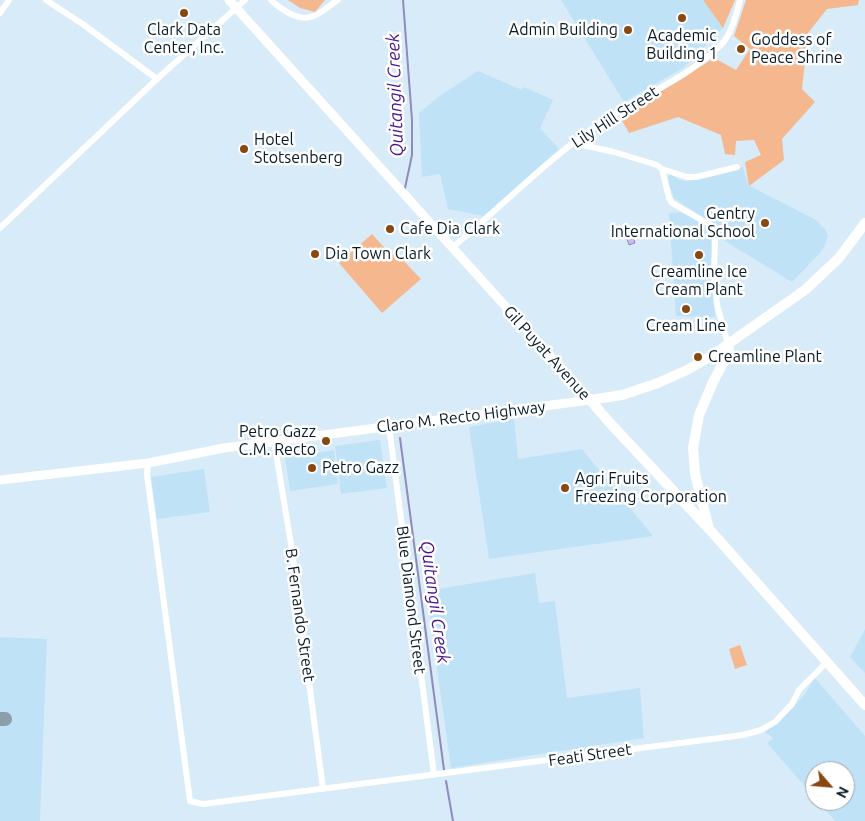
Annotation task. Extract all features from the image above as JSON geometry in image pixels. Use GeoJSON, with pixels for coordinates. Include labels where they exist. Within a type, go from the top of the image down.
{"type":"FeatureCollection","features":[{"type":"Feature","properties":{"kind":"main road","name":"Gil Puyat Avenue"},"geometry":{"type":"LineString","coordinates":[[230,0],[378,166],[710,530],[865,705]]}},
{"type":"Feature","properties":{"kind":"main road","name":"Claro M. Recto Highway"},"geometry":{"type":"LineString","coordinates":[[0,480],[148,463],[224,448],[622,395],[658,383],[694,366],[805,290],[838,258],[865,223]]}},
{"type":"Feature","properties":{"kind":"main road"},"geometry":{"type":"LineString","coordinates":[[710,530],[695,474],[693,448],[699,415],[712,382],[729,352],[728,344]]}},
{"type":"Feature","properties":{"kind":"street"},"geometry":{"type":"LineString","coordinates":[[0,13],[9,0]]}},
{"type":"Feature","properties":{"kind":"street"},"geometry":{"type":"LineString","coordinates":[[46,0],[84,25],[157,79]]}},
{"type":"Feature","properties":{"kind":"street"},"geometry":{"type":"LineString","coordinates":[[0,228],[157,79],[245,0]]}},
{"type":"Feature","properties":{"kind":"street"},"geometry":{"type":"LineString","coordinates":[[271,0],[280,10],[303,17],[316,15],[338,0]]}},
{"type":"Feature","properties":{"kind":"street","name":"Lily Hill Street"},"geometry":{"type":"LineString","coordinates":[[453,247],[573,143],[598,124],[679,77],[710,55],[729,34],[740,0]]}},
{"type":"Feature","properties":{"kind":"street"},"geometry":{"type":"LineString","coordinates":[[573,143],[614,152],[657,165],[662,169],[687,177],[696,177],[737,167]]}},
{"type":"Feature","properties":{"kind":"street"},"geometry":{"type":"LineString","coordinates":[[662,169],[672,203],[706,222],[712,226],[714,231],[716,299],[728,344]]}},
{"type":"Feature","properties":{"kind":"street","name":"Blue Diamond Street"},"geometry":{"type":"LineString","coordinates":[[389,426],[434,775]]}},
{"type":"Feature","properties":{"kind":"street","name":"B. Fernando Street"},"geometry":{"type":"LineString","coordinates":[[274,441],[323,788]]}},
{"type":"Feature","properties":{"kind":"street","name":"Feati Street"},"geometry":{"type":"LineString","coordinates":[[148,463],[147,474],[190,801],[204,804],[753,733],[768,726],[784,714],[799,690],[826,663]]}},
{"type":"Feature","properties":{"kind":"shaded area"},"geometry":{"type":"Polygon","coordinates":[[[288,0],[325,0],[315,12],[300,8],[288,0]]]}},
{"type":"Feature","properties":{"kind":"shaded area"},"geometry":{"type":"Polygon","coordinates":[[[561,0],[703,0],[723,28],[683,68],[624,102],[561,0]]]}},
{"type":"Feature","properties":{"kind":"shaded area"},"geometry":{"type":"Polygon","coordinates":[[[703,0],[735,0],[723,28],[703,0]]]}},
{"type":"Feature","properties":{"kind":"shaded area"},"geometry":{"type":"Polygon","coordinates":[[[746,0],[859,0],[858,5],[827,9],[808,33],[802,89],[815,102],[782,139],[784,160],[749,186],[745,162],[761,155],[754,140],[736,141],[735,155],[725,154],[721,135],[678,117],[629,133],[620,117],[714,58],[736,70],[750,49],[734,36],[746,0]]]}},
{"type":"Feature","properties":{"kind":"shaded area"},"geometry":{"type":"Polygon","coordinates":[[[478,71],[522,90],[524,87],[553,100],[540,128],[559,149],[484,216],[448,209],[440,174],[422,177],[419,113],[441,95],[478,71]]]}},
{"type":"Feature","properties":{"kind":"shaded area","name":"Gentry International School"},"geometry":{"type":"Polygon","coordinates":[[[743,167],[748,185],[816,220],[825,229],[828,236],[821,252],[792,282],[720,238],[714,225],[674,198],[669,184],[668,176],[670,174],[680,180],[688,181],[743,167]]]}},
{"type":"Feature","properties":{"kind":"shaded area"},"geometry":{"type":"Polygon","coordinates":[[[680,212],[702,222],[711,229],[715,317],[676,316],[669,213],[680,212]]]}},
{"type":"Feature","properties":{"kind":"shaded area"},"geometry":{"type":"Polygon","coordinates":[[[630,228],[635,243],[629,245],[624,230],[630,228]]]}},
{"type":"Feature","properties":{"kind":"shaded area"},"geometry":{"type":"Polygon","coordinates":[[[372,234],[391,255],[395,252],[421,279],[382,313],[339,263],[372,234]]]}},
{"type":"Feature","properties":{"kind":"shaded area"},"geometry":{"type":"Polygon","coordinates":[[[514,419],[518,459],[582,449],[653,536],[489,559],[469,427],[514,419]]]}},
{"type":"Feature","properties":{"kind":"shaded area"},"geometry":{"type":"Polygon","coordinates":[[[380,440],[387,488],[341,494],[335,446],[380,440]]]}},
{"type":"Feature","properties":{"kind":"shaded area","name":"Petro Gazz"},"geometry":{"type":"Polygon","coordinates":[[[334,450],[338,484],[290,491],[285,457],[334,450]]]}},
{"type":"Feature","properties":{"kind":"shaded area"},"geometry":{"type":"Polygon","coordinates":[[[204,469],[210,512],[157,519],[151,477],[204,469]]]}},
{"type":"Feature","properties":{"kind":"shaded area"},"geometry":{"type":"Polygon","coordinates":[[[535,573],[539,603],[555,601],[567,698],[640,688],[644,738],[451,768],[426,591],[535,573]]]}},
{"type":"Feature","properties":{"kind":"shaded area"},"geometry":{"type":"Polygon","coordinates":[[[865,629],[865,673],[850,657],[865,629]]]}},
{"type":"Feature","properties":{"kind":"shaded area"},"geometry":{"type":"Polygon","coordinates":[[[0,637],[47,639],[40,821],[0,821],[0,637]]]}},
{"type":"Feature","properties":{"kind":"shaded area"},"geometry":{"type":"Polygon","coordinates":[[[740,645],[747,665],[735,669],[729,649],[740,645]]]}},
{"type":"Feature","properties":{"kind":"shaded area"},"geometry":{"type":"Polygon","coordinates":[[[815,678],[865,736],[865,821],[835,821],[826,811],[855,811],[855,761],[805,761],[805,787],[767,743],[773,738],[765,732],[791,710],[815,678]]]}},
{"type":"Feature","properties":{"kind":"waterway","name":"Quitangil Creek"},"geometry":{"type":"LineString","coordinates":[[403,0],[412,120],[412,155],[405,188]]}},
{"type":"Feature","properties":{"kind":"waterway","name":"Quitangil Creek"},"geometry":{"type":"LineString","coordinates":[[400,438],[444,770]]}},
{"type":"Feature","properties":{"kind":"waterway","name":"Quitangil Creek"},"geometry":{"type":"LineString","coordinates":[[446,781],[453,821]]}},
{"type":"Feature","properties":{"kind":"taxiway"},"geometry":{"type":"LineString","coordinates":[[0,719],[5,719]]}},
{"type":"Feature","properties":{"kind":"place","name":"Clark Data Center, Inc."},"geometry":{"type":"Point","coordinates":[184,13]}},
{"type":"Feature","properties":{"kind":"place","name":"Academic Building 1"},"geometry":{"type":"Point","coordinates":[682,18]}},
{"type":"Feature","properties":{"kind":"place","name":"Admin Building"},"geometry":{"type":"Point","coordinates":[628,30]}},
{"type":"Feature","properties":{"kind":"place","name":"Goddess of Peace Shrine"},"geometry":{"type":"Point","coordinates":[741,49]}},
{"type":"Feature","properties":{"kind":"place","name":"Hotel Stotsenberg"},"geometry":{"type":"Point","coordinates":[244,149]}},
{"type":"Feature","properties":{"kind":"place","name":"Gentry International School"},"geometry":{"type":"Point","coordinates":[765,223]}},
{"type":"Feature","properties":{"kind":"place","name":"Cafe Dia Clark"},"geometry":{"type":"Point","coordinates":[390,229]}},
{"type":"Feature","properties":{"kind":"place","name":"Dia Town Clark"},"geometry":{"type":"Point","coordinates":[315,254]}},
{"type":"Feature","properties":{"kind":"place","name":"Creamline Ice Cream Plant"},"geometry":{"type":"Point","coordinates":[699,255]}},
{"type":"Feature","properties":{"kind":"place","name":"Cream Line"},"geometry":{"type":"Point","coordinates":[686,309]}},
{"type":"Feature","properties":{"kind":"place","name":"Creamline Plant"},"geometry":{"type":"Point","coordinates":[698,357]}},
{"type":"Feature","properties":{"kind":"place","name":"Petro Gazz C.M. Recto"},"geometry":{"type":"Point","coordinates":[326,441]}},
{"type":"Feature","properties":{"kind":"place","name":"Petro Gazz"},"geometry":{"type":"Point","coordinates":[312,468]}},
{"type":"Feature","properties":{"kind":"place","name":"Agri Fruits Freezing Corporation"},"geometry":{"type":"Point","coordinates":[565,488]}}]}
